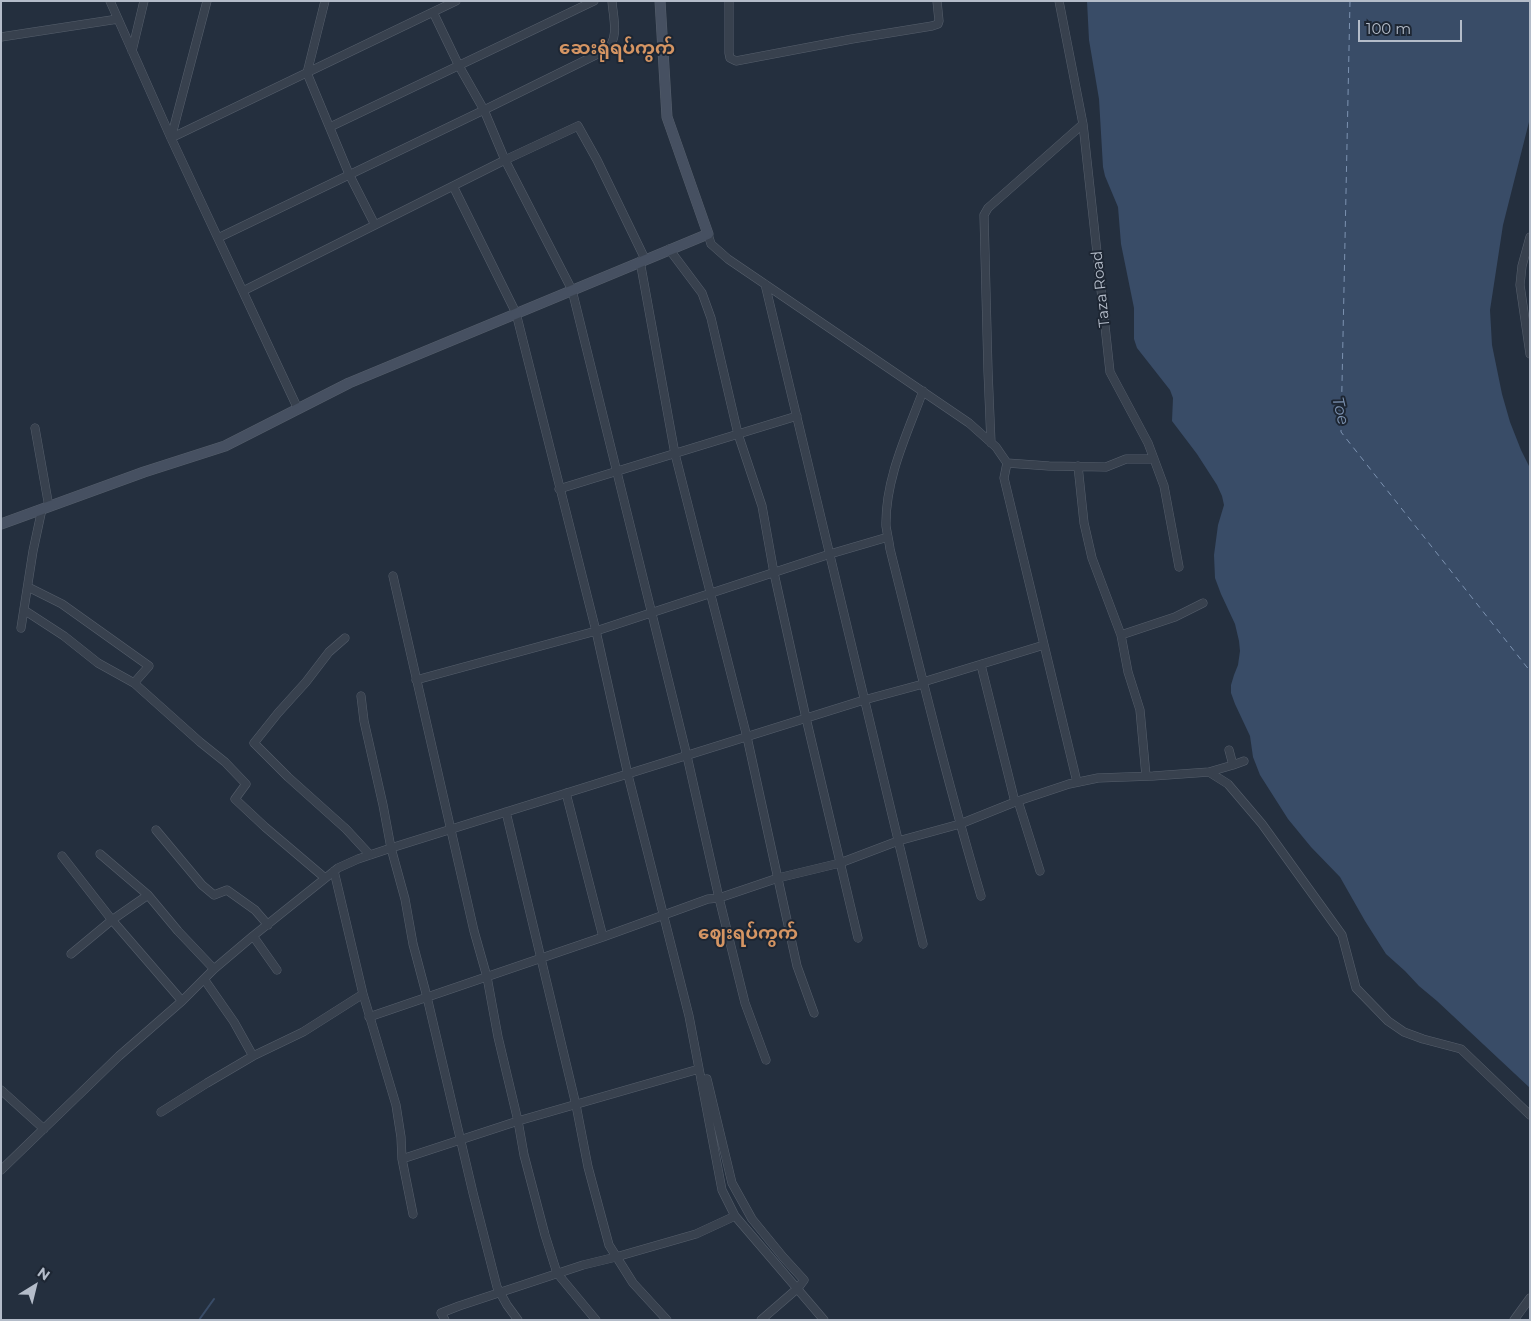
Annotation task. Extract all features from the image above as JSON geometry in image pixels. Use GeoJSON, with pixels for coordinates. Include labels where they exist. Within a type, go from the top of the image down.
{"type":"FeatureCollection","features":[{"type":"Feature","properties":{"kind":"street"},"geometry":{"type":"LineString","coordinates":[[110,1],[171,138],[298,409]]}},
{"type":"Feature","properties":{"kind":"street"},"geometry":{"type":"LineString","coordinates":[[132,51],[144,1]]}},
{"type":"Feature","properties":{"kind":"street"},"geometry":{"type":"LineString","coordinates":[[171,138],[207,1]]}},
{"type":"Feature","properties":{"kind":"street"},"geometry":{"type":"LineString","coordinates":[[325,1],[307,73],[349,174],[375,225]]}},
{"type":"Feature","properties":{"kind":"street"},"geometry":{"type":"LineString","coordinates":[[171,138],[456,1]]}},
{"type":"Feature","properties":{"kind":"street"},"geometry":{"type":"LineString","coordinates":[[330,127],[594,1]]}},
{"type":"Feature","properties":{"kind":"street"},"geometry":{"type":"LineString","coordinates":[[218,238],[610,47],[614,37],[612,1]]}},
{"type":"Feature","properties":{"kind":"street"},"geometry":{"type":"LineString","coordinates":[[660,1],[667,116],[711,244],[728,259],[969,423],[991,443],[1007,463],[1106,467],[1126,459],[1154,458]]}},
{"type":"Feature","properties":{"kind":"street"},"geometry":{"type":"LineString","coordinates":[[729,1],[729,53],[730,58],[736,61],[932,26],[938,24],[939,21],[937,1]]}},
{"type":"Feature","properties":{"kind":"street","name":"Taza Road"},"geometry":{"type":"LineString","coordinates":[[1059,1],[1084,124],[1110,372],[1148,443],[1164,486],[1179,567]]}},
{"type":"Feature","properties":{"kind":"street"},"geometry":{"type":"LineString","coordinates":[[433,12],[459,66],[484,110],[505,160],[572,290],[687,756],[745,1003],[766,1060]]}},
{"type":"Feature","properties":{"kind":"street"},"geometry":{"type":"LineString","coordinates":[[1,37],[118,19]]}},
{"type":"Feature","properties":{"kind":"street"},"geometry":{"type":"LineString","coordinates":[[991,443],[984,215],[988,208],[1084,124]]}},
{"type":"Feature","properties":{"kind":"street"},"geometry":{"type":"LineString","coordinates":[[243,291],[505,160],[578,126],[597,160],[643,260],[674,454],[746,737],[798,966],[814,1013]]}},
{"type":"Feature","properties":{"kind":"street"},"geometry":{"type":"LineString","coordinates":[[453,186],[516,313],[596,631],[628,775],[689,1016],[722,1190],[735,1216],[824,1320]]}},
{"type":"Feature","properties":{"kind":"street"},"geometry":{"type":"LineString","coordinates":[[1,524],[144,472],[225,446],[349,383],[708,234]]}},
{"type":"Feature","properties":{"kind":"street"},"geometry":{"type":"LineString","coordinates":[[1530,237],[1522,266],[1520,285],[1530,354]]}},
{"type":"Feature","properties":{"kind":"street"},"geometry":{"type":"LineString","coordinates":[[669,249],[702,293],[711,318],[738,434],[762,506],[774,573],[806,718],[858,938]]}},
{"type":"Feature","properties":{"kind":"street"},"geometry":{"type":"LineString","coordinates":[[765,284],[922,944]]}},
{"type":"Feature","properties":{"kind":"street"},"geometry":{"type":"LineString","coordinates":[[923,390],[894,470],[888,496],[886,526],[923,684],[981,896]]}},
{"type":"Feature","properties":{"kind":"street"},"geometry":{"type":"LineString","coordinates":[[559,489],[797,416]]}},
{"type":"Feature","properties":{"kind":"street"},"geometry":{"type":"LineString","coordinates":[[21,628],[45,508],[35,428]]}},
{"type":"Feature","properties":{"kind":"street"},"geometry":{"type":"LineString","coordinates":[[1007,463],[1004,478],[1077,782]]}},
{"type":"Feature","properties":{"kind":"street"},"geometry":{"type":"LineString","coordinates":[[1078,466],[1084,523],[1092,558],[1121,635],[1128,672],[1140,710],[1146,776]]}},
{"type":"Feature","properties":{"kind":"street"},"geometry":{"type":"LineString","coordinates":[[416,680],[596,631],[830,554],[888,537]]}},
{"type":"Feature","properties":{"kind":"street"},"geometry":{"type":"LineString","coordinates":[[393,576],[474,931],[487,977],[524,1155],[545,1235],[557,1273],[596,1320]]}},
{"type":"Feature","properties":{"kind":"street"},"geometry":{"type":"LineString","coordinates":[[28,587],[62,604],[150,666],[134,684]]}},
{"type":"Feature","properties":{"kind":"street"},"geometry":{"type":"LineString","coordinates":[[1121,635],[1175,617],[1203,603]]}},
{"type":"Feature","properties":{"kind":"street"},"geometry":{"type":"LineString","coordinates":[[24,610],[64,636],[98,663],[134,684],[225,762],[246,784],[235,799],[265,828],[325,878]]}},
{"type":"Feature","properties":{"kind":"street"},"geometry":{"type":"LineString","coordinates":[[344,638],[329,652],[254,743],[346,829],[370,855]]}},
{"type":"Feature","properties":{"kind":"street"},"geometry":{"type":"LineString","coordinates":[[1,1170],[120,1056],[182,1001],[204,978],[325,878],[358,859],[1044,645]]}},
{"type":"Feature","properties":{"kind":"street"},"geometry":{"type":"LineString","coordinates":[[980,665],[1017,802],[1040,871]]}},
{"type":"Feature","properties":{"kind":"street"},"geometry":{"type":"LineString","coordinates":[[362,696],[364,721],[391,848],[405,899],[413,944],[475,1202],[498,1288],[518,1320]]}},
{"type":"Feature","properties":{"kind":"street"},"geometry":{"type":"LineString","coordinates":[[1229,750],[1234,765]]}},
{"type":"Feature","properties":{"kind":"street"},"geometry":{"type":"LineString","coordinates":[[370,1017],[708,899],[720,898],[778,878],[840,863],[898,841],[960,824],[1077,782],[1098,778],[1209,772],[1244,761]]}},
{"type":"Feature","properties":{"kind":"street"},"geometry":{"type":"LineString","coordinates":[[1209,772],[1228,784],[1262,824],[1342,935],[1356,988],[1388,1021],[1404,1032],[1423,1040],[1461,1049],[1530,1115]]}},
{"type":"Feature","properties":{"kind":"street"},"geometry":{"type":"LineString","coordinates":[[566,793],[603,937]]}},
{"type":"Feature","properties":{"kind":"street"},"geometry":{"type":"LineString","coordinates":[[506,812],[576,1105],[596,1202],[609,1245],[633,1283],[667,1320]]}},
{"type":"Feature","properties":{"kind":"street"},"geometry":{"type":"LineString","coordinates":[[156,830],[202,885],[214,894],[227,890],[255,910],[268,925]]}},
{"type":"Feature","properties":{"kind":"street"},"geometry":{"type":"LineString","coordinates":[[100,854],[148,895],[214,970]]}},
{"type":"Feature","properties":{"kind":"street"},"geometry":{"type":"LineString","coordinates":[[62,856],[112,920],[182,1001]]}},
{"type":"Feature","properties":{"kind":"street"},"geometry":{"type":"LineString","coordinates":[[334,872],[363,994],[396,1106],[401,1137],[402,1160],[413,1214]]}},
{"type":"Feature","properties":{"kind":"street"},"geometry":{"type":"LineString","coordinates":[[71,954],[112,920],[148,895]]}},
{"type":"Feature","properties":{"kind":"street"},"geometry":{"type":"LineString","coordinates":[[253,936],[276,970]]}},
{"type":"Feature","properties":{"kind":"street"},"geometry":{"type":"LineString","coordinates":[[204,978],[234,1022],[253,1056]]}},
{"type":"Feature","properties":{"kind":"street"},"geometry":{"type":"LineString","coordinates":[[162,1112],[253,1056],[303,1032],[363,994]]}},
{"type":"Feature","properties":{"kind":"street"},"geometry":{"type":"LineString","coordinates":[[402,1160],[518,1121],[699,1069]]}},
{"type":"Feature","properties":{"kind":"street"},"geometry":{"type":"LineString","coordinates":[[701,1080],[707,1080],[732,1184],[752,1219],[804,1280],[798,1288],[761,1320]]}},
{"type":"Feature","properties":{"kind":"street"},"geometry":{"type":"LineString","coordinates":[[1,1090],[44,1129]]}},
{"type":"Feature","properties":{"kind":"street"},"geometry":{"type":"LineString","coordinates":[[445,1320],[441,1314],[500,1292],[583,1264],[616,1257],[696,1234],[735,1216]]}},
{"type":"Feature","properties":{"kind":"street"},"geometry":{"type":"LineString","coordinates":[[1514,1320],[1530,1298]]}},
{"type":"Feature","properties":{"kind":"water","name":"Toe"},"geometry":{"type":"Polygon","coordinates":[[[1087,1],[1530,1],[1530,118],[1503,225],[1490,310],[1492,345],[1502,394],[1510,422],[1530,468],[1530,1088],[1386,954],[1340,877],[1311,847],[1288,819],[1260,775],[1253,757],[1250,736],[1231,693],[1231,685],[1238,665],[1239,641],[1235,624],[1215,578],[1214,555],[1218,525],[1224,505],[1222,496],[1197,454],[1172,421],[1173,398],[1170,390],[1137,348],[1134,339],[1134,308],[1121,244],[1118,207],[1103,167],[1099,99],[1089,40],[1087,1]]]}},
{"type":"Feature","properties":{"kind":"waterway"},"geometry":{"type":"LineString","coordinates":[[199,1320],[214,1299]]}},
{"type":"Feature","properties":{"kind":"ferry route"},"geometry":{"type":"LineString","coordinates":[[1350,1],[1341,432],[1530,671]]}},
{"type":"Feature","properties":{"kind":"district","name":"ဆေးရုံရပ်ကွက်"},"geometry":{"type":"Point","coordinates":[617,49]}},
{"type":"Feature","properties":{"kind":"district","name":"ဈေးရပ်ကွက်"},"geometry":{"type":"Point","coordinates":[748,934]}}]}
